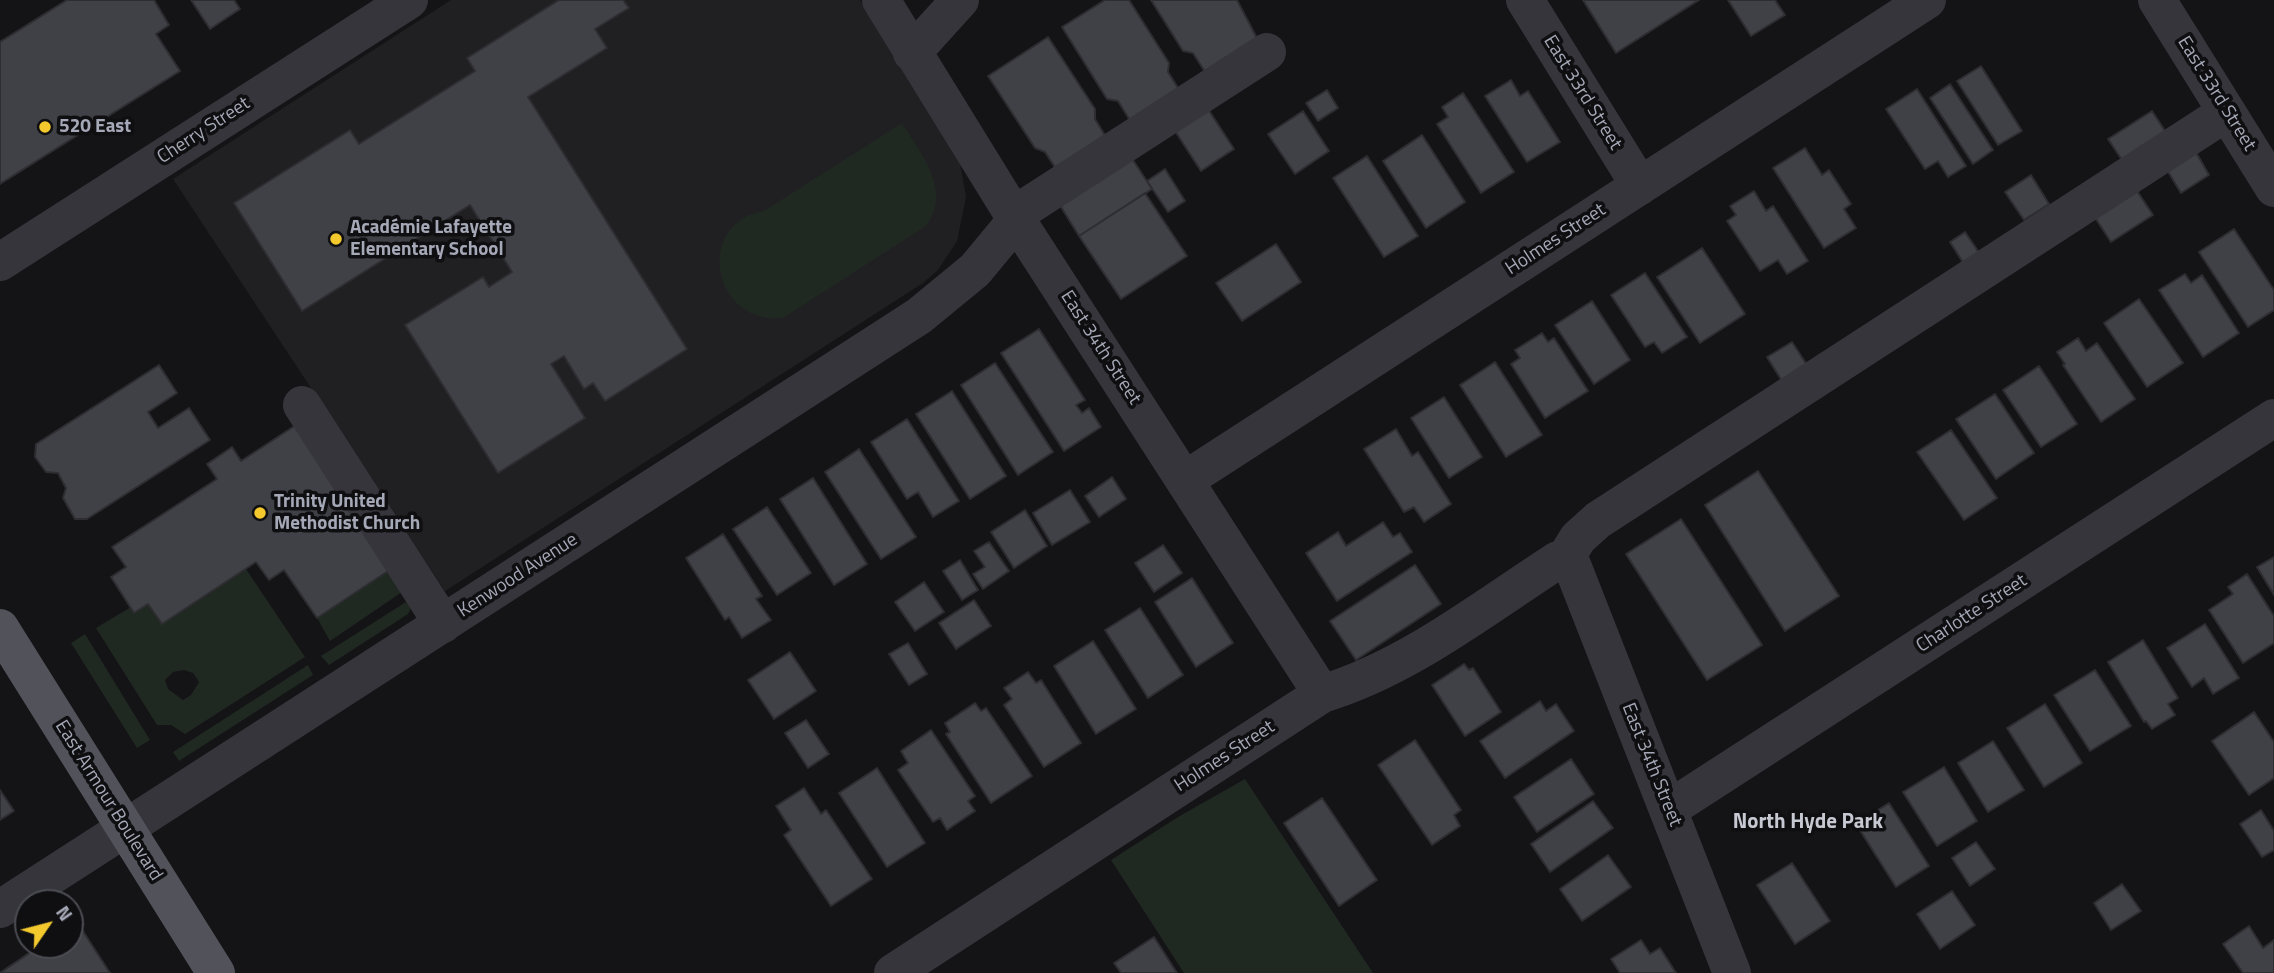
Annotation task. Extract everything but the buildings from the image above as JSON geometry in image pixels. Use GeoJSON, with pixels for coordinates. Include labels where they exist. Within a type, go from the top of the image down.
{"type":"FeatureCollection","features":[{"type":"Feature","properties":{"kind":"main road","name":"East Armour Boulevard"},"geometry":{"type":"LineString","coordinates":[[0,628],[216,973]]}},
{"type":"Feature","properties":{"kind":"street","name":"Cherry Street"},"geometry":{"type":"LineString","coordinates":[[0,262],[409,0]]}},
{"type":"Feature","properties":{"kind":"street","name":"East 34th Street"},"geometry":{"type":"LineString","coordinates":[[881,0],[1016,219],[1322,694]]}},
{"type":"Feature","properties":{"kind":"street"},"geometry":{"type":"LineString","coordinates":[[912,53],[960,0]]}},
{"type":"Feature","properties":{"kind":"street","name":"East 33rd Street"},"geometry":{"type":"LineString","coordinates":[[1525,0],[1640,186]]}},
{"type":"Feature","properties":{"kind":"street","name":"Holmes Street"},"geometry":{"type":"LineString","coordinates":[[1185,480],[1927,0]]}},
{"type":"Feature","properties":{"kind":"street","name":"East 33rd Street"},"geometry":{"type":"LineString","coordinates":[[2157,0],[2274,188]]}},
{"type":"Feature","properties":{"kind":"street","name":"Kenwood Avenue"},"geometry":{"type":"LineString","coordinates":[[0,909],[919,316],[975,270],[1028,206],[1267,52]]}},
{"type":"Feature","properties":{"kind":"street"},"geometry":{"type":"LineString","coordinates":[[1565,559],[1578,538],[1598,520],[2227,112]]}},
{"type":"Feature","properties":{"kind":"street"},"geometry":{"type":"LineString","coordinates":[[302,405],[443,624]]}},
{"type":"Feature","properties":{"kind":"street","name":"Charlotte Street"},"geometry":{"type":"LineString","coordinates":[[1669,808],[2274,418]]}},
{"type":"Feature","properties":{"kind":"street","name":"East 34th Street"},"geometry":{"type":"LineString","coordinates":[[1565,559],[1572,565],[1732,973]]}},
{"type":"Feature","properties":{"kind":"street","name":"Holmes Street"},"geometry":{"type":"LineString","coordinates":[[893,973],[1322,694],[1359,683],[1395,664],[1558,560],[1565,559]]}},
{"type":"Feature","properties":{"kind":"shaded area"},"geometry":{"type":"Polygon","coordinates":[[[451,0],[860,0],[950,143],[960,163],[966,197],[957,241],[938,270],[923,283],[445,591],[173,179],[451,0]]]}},
{"type":"Feature","properties":{"kind":"shaded area"},"geometry":{"type":"Polygon","coordinates":[[[902,123],[925,160],[935,186],[934,213],[926,226],[783,318],[759,316],[741,306],[728,291],[721,272],[720,252],[727,234],[742,219],[764,211],[902,123]]]}},
{"type":"Feature","properties":{"kind":"shaded area"},"geometry":{"type":"Polygon","coordinates":[[[246,569],[305,657],[185,734],[171,725],[157,725],[96,628],[131,607],[135,613],[148,604],[162,624],[246,569]],[[184,670],[173,672],[165,680],[168,689],[183,700],[191,695],[199,682],[193,673],[184,670]]]}},
{"type":"Feature","properties":{"kind":"shaded area"},"geometry":{"type":"Polygon","coordinates":[[[391,569],[408,588],[330,641],[317,618],[391,569]]]}},
{"type":"Feature","properties":{"kind":"shaded area"},"geometry":{"type":"Polygon","coordinates":[[[406,602],[411,608],[408,614],[329,665],[321,656],[406,602]]]}},
{"type":"Feature","properties":{"kind":"shaded area"},"geometry":{"type":"Polygon","coordinates":[[[85,634],[150,740],[137,748],[71,643],[85,634]]]}},
{"type":"Feature","properties":{"kind":"shaded area"},"geometry":{"type":"Polygon","coordinates":[[[308,665],[313,675],[179,761],[173,752],[308,665]]]}},
{"type":"Feature","properties":{"kind":"shaded area"},"geometry":{"type":"Polygon","coordinates":[[[1245,779],[1373,973],[1184,973],[1111,860],[1178,817],[1245,779]]]}},
{"type":"Feature","properties":{"kind":"place","name":"520 East"},"geometry":{"type":"Point","coordinates":[45,127]}},
{"type":"Feature","properties":{"kind":"place","name":"Académie Lafayette Elementary School"},"geometry":{"type":"Point","coordinates":[336,239]}},
{"type":"Feature","properties":{"kind":"place","name":"Trinity United Methodist Church"},"geometry":{"type":"Point","coordinates":[260,513]}},
{"type":"Feature","properties":{"kind":"district","name":"North Hyde Park"},"geometry":{"type":"Point","coordinates":[1808,823]}}]}
